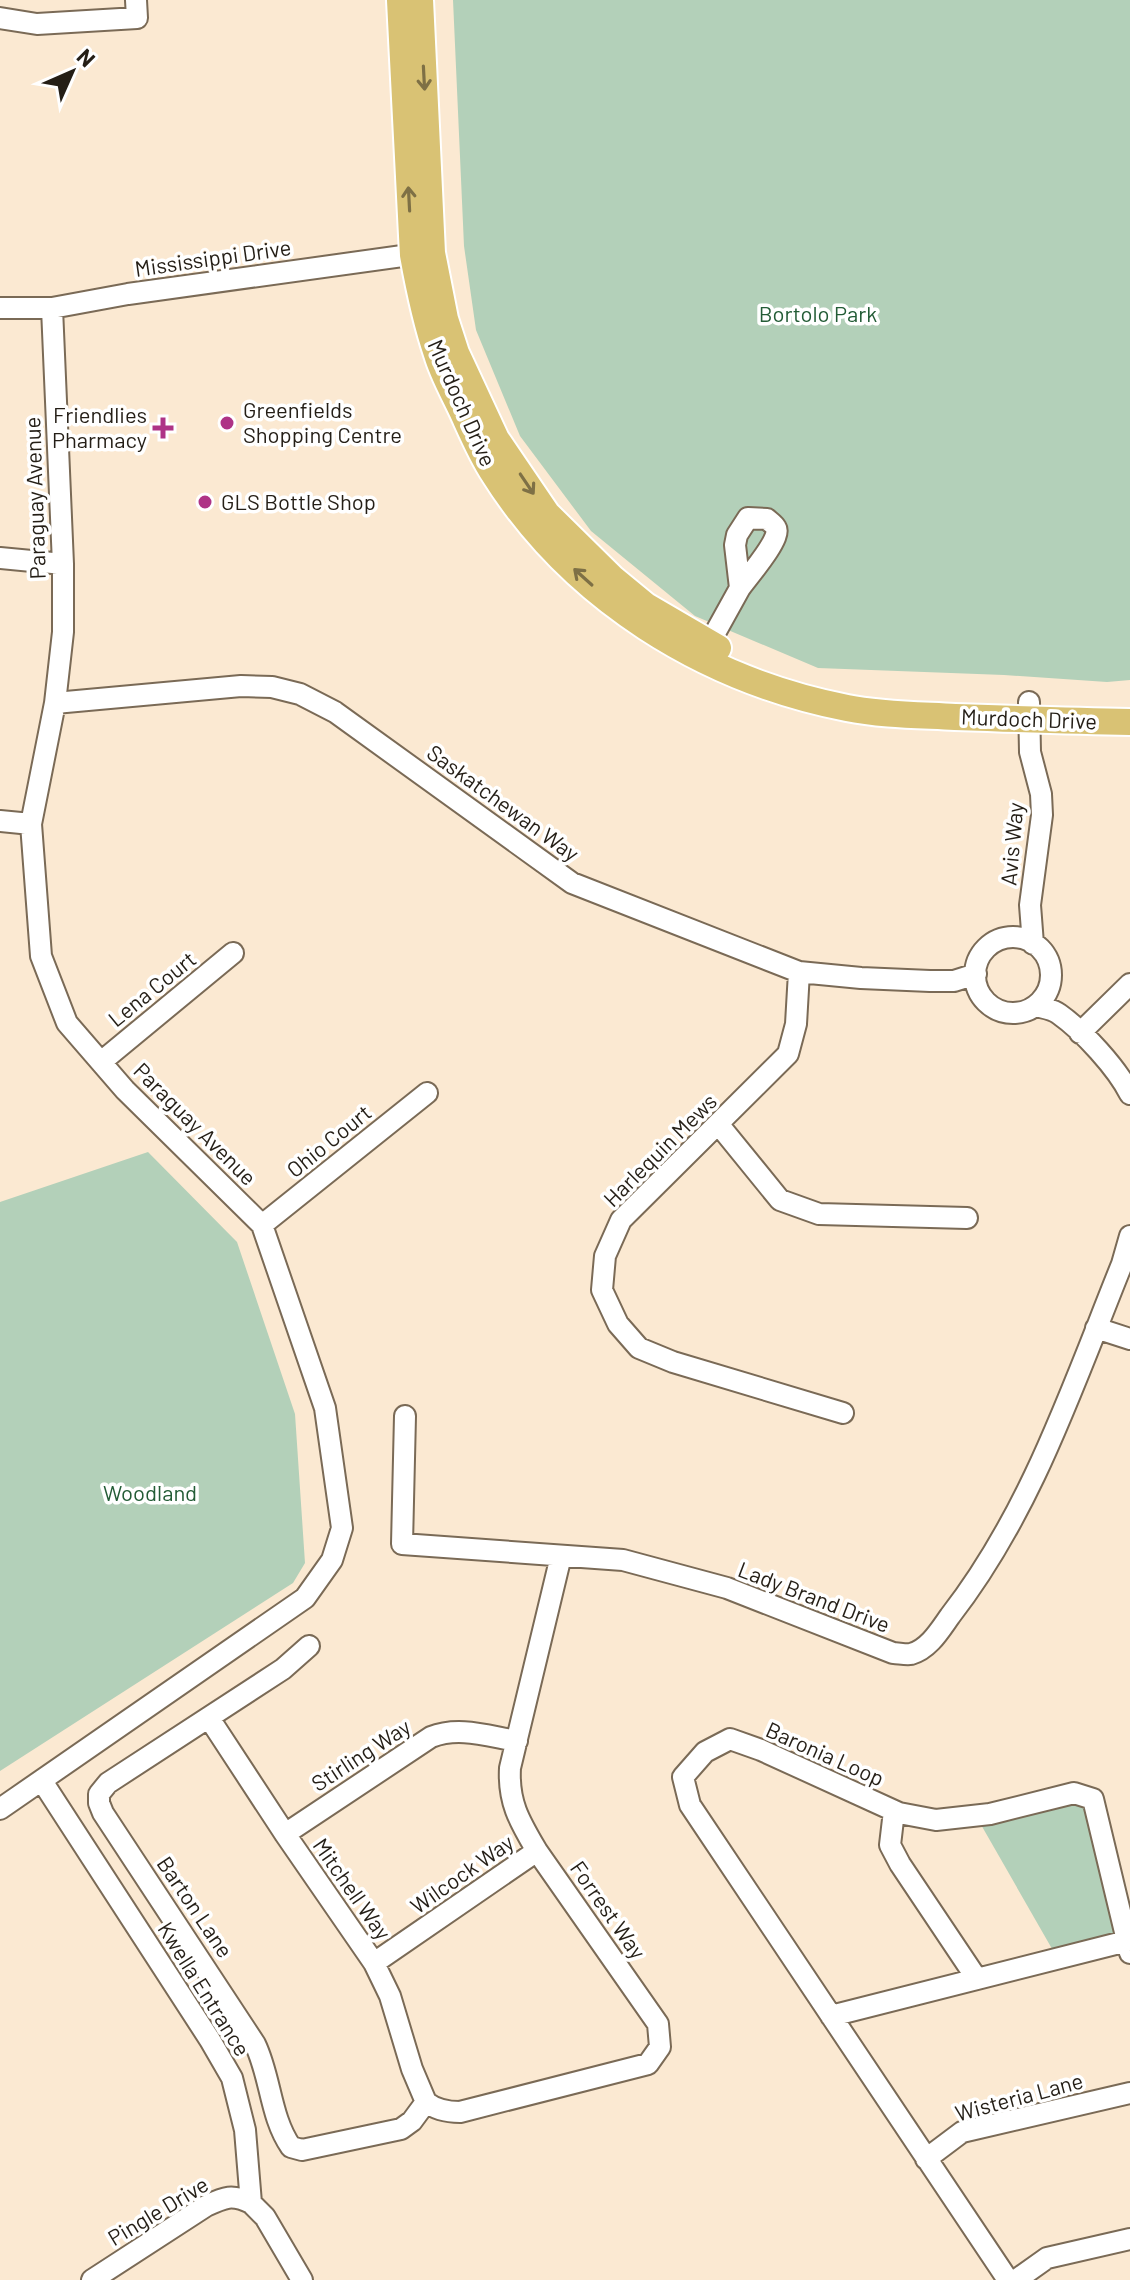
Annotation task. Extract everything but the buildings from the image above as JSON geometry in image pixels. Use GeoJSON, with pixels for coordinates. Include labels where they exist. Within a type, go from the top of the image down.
{"type":"FeatureCollection","features":[{"type":"Feature","properties":{"kind":"main road","name":"Murdoch Drive"},"geometry":{"type":"LineString","coordinates":[[400,0],[423,254],[456,353],[496,439],[547,514],[612,578],[646,606],[709,644],[767,669],[852,691],[1130,722]]}},
{"type":"Feature","properties":{"kind":"main road","name":"Murdoch Drive"},"geometry":{"type":"LineString","coordinates":[[420,0],[423,254],[418,286],[438,357],[478,446],[494,474],[539,535],[599,592],[640,624],[683,650],[765,686],[817,701],[879,713],[1029,711],[1130,705]]}},
{"type":"Feature","properties":{"kind":"street"},"geometry":{"type":"LineString","coordinates":[[0,18],[37,24],[137,18],[136,0]]}},
{"type":"Feature","properties":{"kind":"street","name":"Mississippi Drive"},"geometry":{"type":"LineString","coordinates":[[0,308],[52,308],[128,294],[423,254]]}},
{"type":"Feature","properties":{"kind":"street","name":"Paraguay Avenue"},"geometry":{"type":"LineString","coordinates":[[0,1809],[305,1598],[332,1560],[342,1528],[325,1408],[262,1225],[125,1090],[67,1023],[41,956],[31,824],[55,703],[63,632],[52,308]]}},
{"type":"Feature","properties":{"kind":"street"},"geometry":{"type":"LineString","coordinates":[[0,558],[63,564]]}},
{"type":"Feature","properties":{"kind":"street"},"geometry":{"type":"LineString","coordinates":[[709,644],[740,588]]}},
{"type":"Feature","properties":{"kind":"street","name":"Saskatchewan Way"},"geometry":{"type":"LineString","coordinates":[[55,703],[241,686],[272,687],[300,694],[335,712],[572,883],[799,972],[930,981],[954,981],[976,974]]}},
{"type":"Feature","properties":{"kind":"street","name":"Avis Way"},"geometry":{"type":"LineString","coordinates":[[1029,711],[1030,752],[1041,794],[1042,815],[1030,905],[1033,944]]}},
{"type":"Feature","properties":{"kind":"street"},"geometry":{"type":"LineString","coordinates":[[0,821],[31,824]]}},
{"type":"Feature","properties":{"kind":"street"},"geometry":{"type":"LineString","coordinates":[[1012,938],[1023,939],[1042,952],[1049,962],[1051,974],[1050,986],[1036,1006],[1025,1012],[1013,1013],[1001,1011],[982,997],[976,974],[983,953],[1001,940],[1012,938]]}},
{"type":"Feature","properties":{"kind":"street","name":"Lena Court"},"geometry":{"type":"LineString","coordinates":[[101,1062],[233,953]]}},
{"type":"Feature","properties":{"kind":"street","name":"Harlequin Mews"},"geometry":{"type":"LineString","coordinates":[[799,972],[796,1024],[788,1054],[621,1220],[605,1256],[602,1290],[618,1324],[639,1348],[673,1362],[843,1413]]}},
{"type":"Feature","properties":{"kind":"street"},"geometry":{"type":"LineString","coordinates":[[1080,1033],[1130,984]]}},
{"type":"Feature","properties":{"kind":"street"},"geometry":{"type":"LineString","coordinates":[[1036,1006],[1057,1012],[1080,1033],[1098,1051],[1130,1094]]}},
{"type":"Feature","properties":{"kind":"street","name":"Ohio Court"},"geometry":{"type":"LineString","coordinates":[[262,1225],[427,1093]]}},
{"type":"Feature","properties":{"kind":"street"},"geometry":{"type":"LineString","coordinates":[[719,1125],[780,1200],[819,1214],[967,1218]]}},
{"type":"Feature","properties":{"kind":"street","name":"Lady Brand Drive"},"geometry":{"type":"LineString","coordinates":[[405,1416],[402,1544],[623,1560],[727,1588],[893,1653],[910,1654],[931,1642],[964,1599],[1016,1514],[1047,1453],[1122,1264],[1130,1236]]}},
{"type":"Feature","properties":{"kind":"street"},"geometry":{"type":"LineString","coordinates":[[1096,1328],[1130,1339]]}},
{"type":"Feature","properties":{"kind":"street","name":"Forrest Way"},"geometry":{"type":"LineString","coordinates":[[426,2102],[445,2112],[460,2112],[648,2064],[660,2047],[658,2024],[537,1851],[513,1805],[509,1787],[510,1768],[561,1556]]}},
{"type":"Feature","properties":{"kind":"street","name":"Barton Lane"},"geometry":{"type":"LineString","coordinates":[[309,1646],[283,1669],[108,1783],[99,1794],[99,1803],[255,2044],[261,2055],[280,2129],[291,2147],[302,2150],[401,2129],[412,2121],[426,2102]]}},
{"type":"Feature","properties":{"kind":"street","name":"Mitchell Way"},"geometry":{"type":"LineString","coordinates":[[209,1718],[374,1963],[390,1996],[412,2069],[426,2102]]}},
{"type":"Feature","properties":{"kind":"street","name":"Stirling Way"},"geometry":{"type":"LineString","coordinates":[[285,1834],[431,1737],[446,1731],[464,1731],[517,1741]]}},
{"type":"Feature","properties":{"kind":"street","name":"Baronia Loop"},"geometry":{"type":"LineString","coordinates":[[831,2016],[977,1979],[1128,1947],[1093,1799],[1074,1793],[990,1814],[936,1820],[894,1811],[730,1739],[705,1752],[683,1777],[690,1805],[926,2159],[1008,2280]]}},
{"type":"Feature","properties":{"kind":"street","name":"Kwella Entrance"},"geometry":{"type":"LineString","coordinates":[[42,1781],[232,2078],[245,2130],[251,2203]]}},
{"type":"Feature","properties":{"kind":"street"},"geometry":{"type":"LineString","coordinates":[[894,1811],[890,1845],[977,1979]]}},
{"type":"Feature","properties":{"kind":"street","name":"Wilcock Way"},"geometry":{"type":"LineString","coordinates":[[374,1963],[537,1851]]}},
{"type":"Feature","properties":{"kind":"street","name":"Wisteria Lane"},"geometry":{"type":"LineString","coordinates":[[926,2159],[962,2132],[1130,2093]]}},
{"type":"Feature","properties":{"kind":"street","name":"Pingle Drive"},"geometry":{"type":"LineString","coordinates":[[92,2280],[222,2198],[237,2196],[251,2203]]}},
{"type":"Feature","properties":{"kind":"street"},"geometry":{"type":"LineString","coordinates":[[251,2203],[265,2217],[302,2280]]}},
{"type":"Feature","properties":{"kind":"street"},"geometry":{"type":"LineString","coordinates":[[1016,2280],[1047,2258],[1130,2239]]}},
{"type":"Feature","properties":{"kind":"green space","name":"Bortolo Park"},"geometry":{"type":"Polygon","coordinates":[[[453,0],[1130,0],[1130,680],[1107,682],[818,668],[695,616],[591,531],[520,436],[476,330],[464,246],[453,0]]]}},
{"type":"Feature","properties":{"kind":"green space","name":"Woodland"},"geometry":{"type":"Polygon","coordinates":[[[148,1152],[237,1242],[295,1414],[305,1563],[293,1583],[0,1771],[0,1202],[148,1152]]]}},
{"type":"Feature","properties":{"kind":"green space"},"geometry":{"type":"Polygon","coordinates":[[[1076,1799],[1085,1805],[1119,1937],[1055,1954],[980,1823],[1076,1799]]]}},
{"type":"Feature","properties":{"kind":"place","name":"Greenfields Shopping Centre"},"geometry":{"type":"Point","coordinates":[227,423]}},
{"type":"Feature","properties":{"kind":"place","name":"Friendlies Pharmacy"},"geometry":{"type":"Point","coordinates":[163,428]}},
{"type":"Feature","properties":{"kind":"place","name":"GLS Bottle Shop"},"geometry":{"type":"Point","coordinates":[205,502]}}]}
